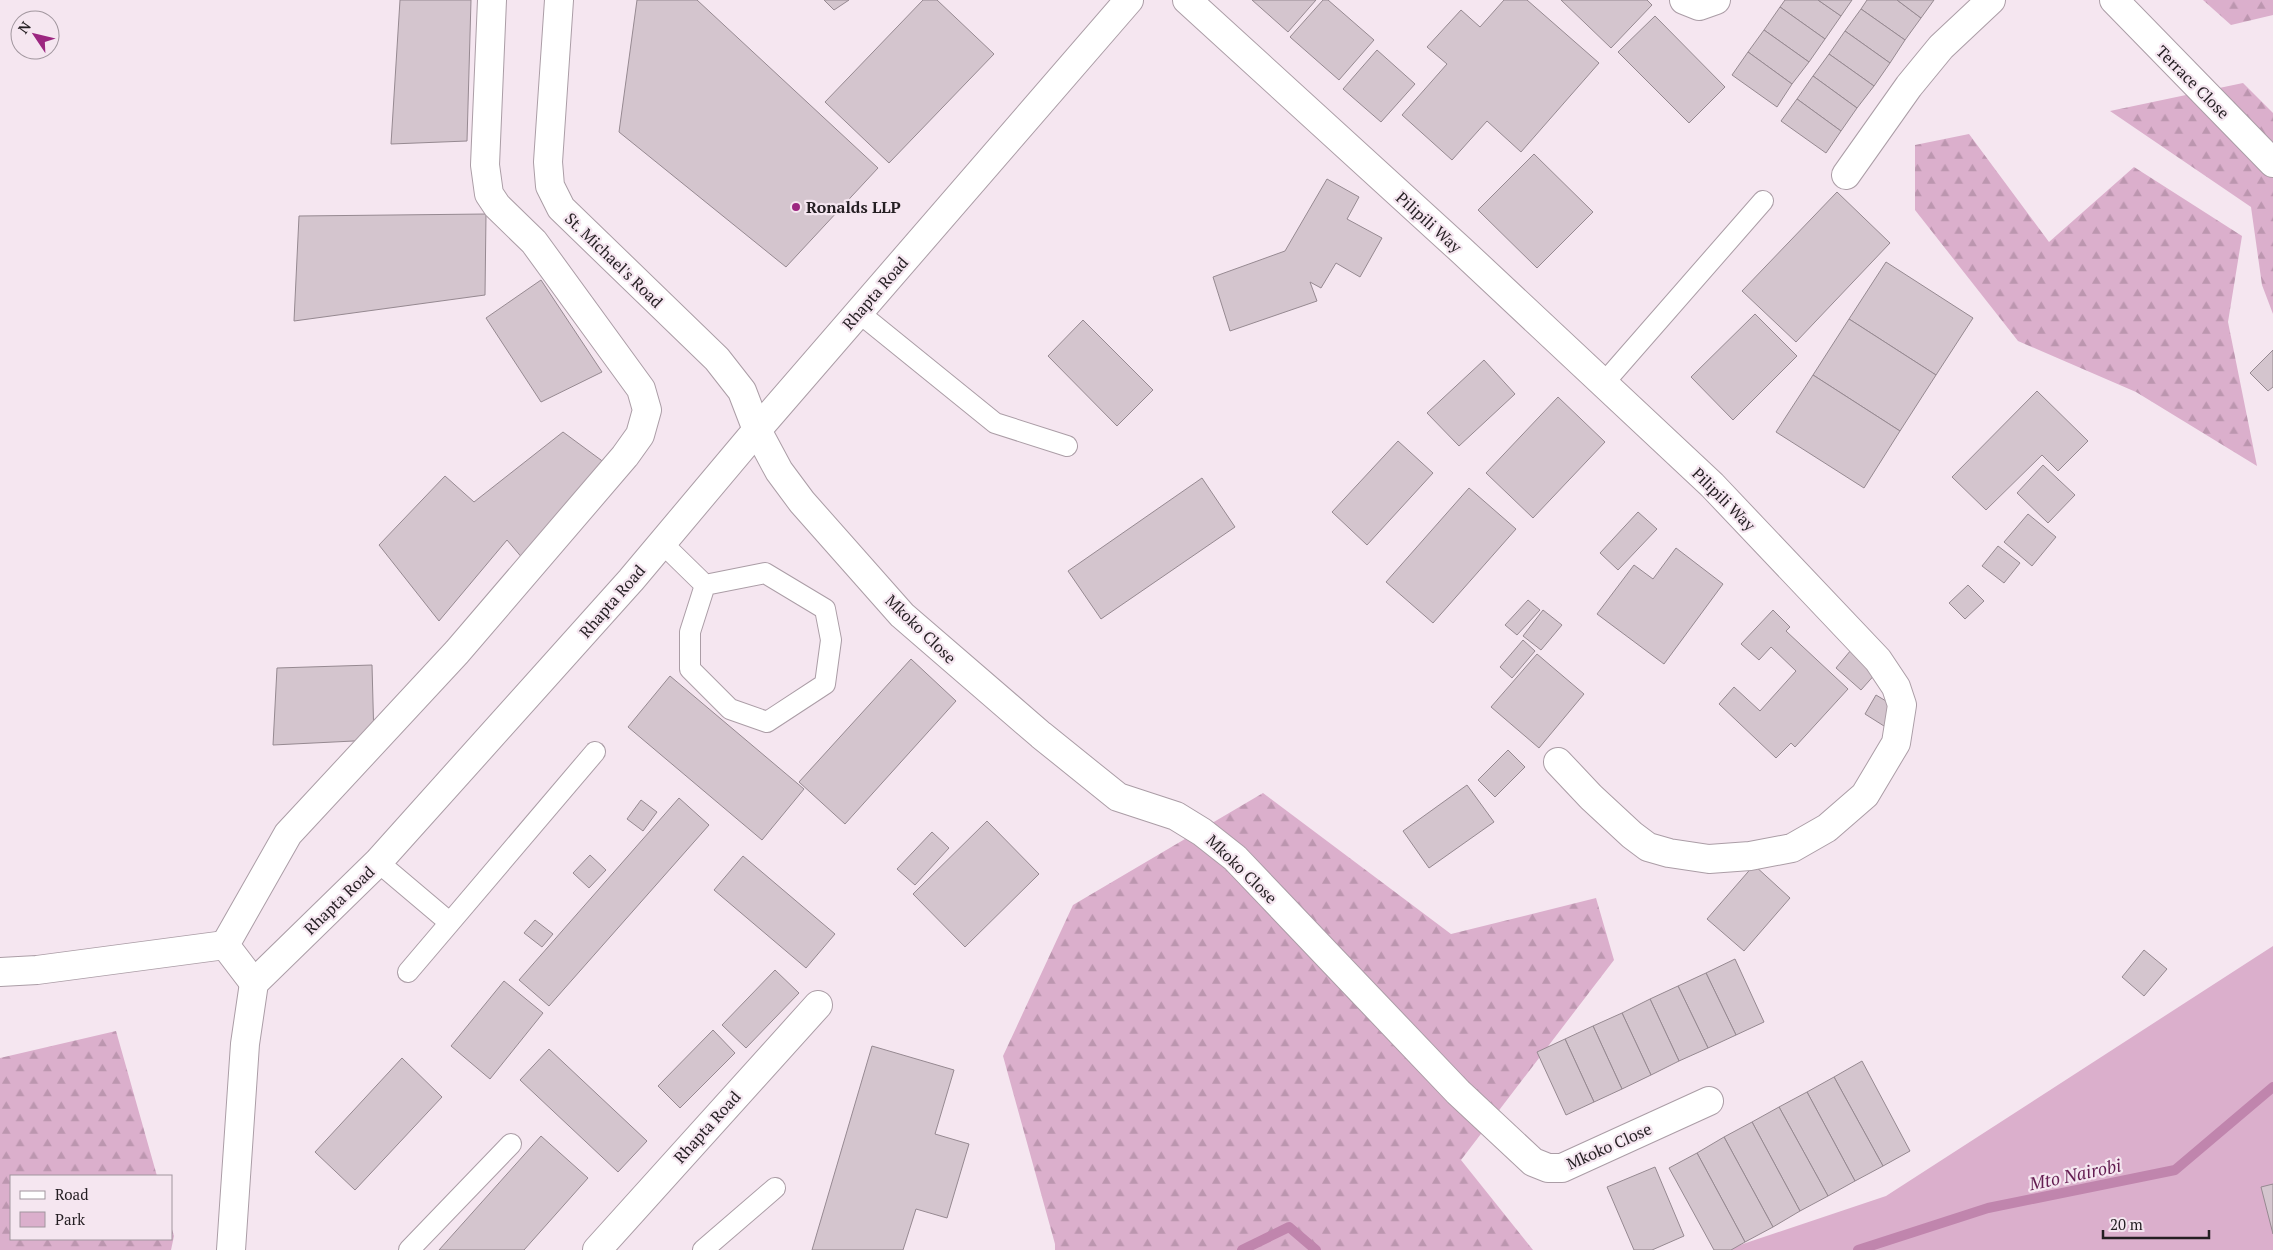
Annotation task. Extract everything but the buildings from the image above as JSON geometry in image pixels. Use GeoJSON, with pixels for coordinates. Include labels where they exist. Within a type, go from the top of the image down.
{"type":"FeatureCollection","features":[{"type":"Feature","properties":{"kind":"street"},"geometry":{"type":"LineString","coordinates":[[225,945],[288,834],[457,652],[625,456],[640,435],[647,410],[641,389],[534,242],[497,206],[489,194],[485,165],[492,0]]}},
{"type":"Feature","properties":{"kind":"street","name":"St. Michael's Road"},"geometry":{"type":"LineString","coordinates":[[559,0],[548,162],[550,186],[561,208],[717,359],[742,392],[756,430]]}},
{"type":"Feature","properties":{"kind":"street","name":"Rhapta Road"},"geometry":{"type":"LineString","coordinates":[[254,982],[378,862],[662,543],[756,430],[1129,0]]}},
{"type":"Feature","properties":{"kind":"street","name":"Pilipili Way"},"geometry":{"type":"LineString","coordinates":[[1187,0],[1454,244],[1712,486],[1878,660],[1896,687],[1902,705],[1896,743],[1865,796],[1827,828],[1792,848],[1750,856],[1709,859],[1669,853],[1648,847],[1591,797],[1558,762]]}},
{"type":"Feature","properties":{"kind":"street"},"geometry":{"type":"LineString","coordinates":[[1684,0],[1699,6],[1716,0]]}},
{"type":"Feature","properties":{"kind":"street"},"geometry":{"type":"LineString","coordinates":[[1846,175],[1909,86],[1941,46],[1991,0]]}},
{"type":"Feature","properties":{"kind":"street","name":"Terrace Close"},"geometry":{"type":"LineString","coordinates":[[2114,0],[2273,163]]}},
{"type":"Feature","properties":{"kind":"street","name":"Mkoko Close"},"geometry":{"type":"LineString","coordinates":[[756,430],[779,471],[802,502],[902,615],[1041,735],[1118,797],[1176,816],[1202,832],[1235,858],[1458,1092],[1533,1162],[1548,1168],[1562,1168],[1709,1101]]}},
{"type":"Feature","properties":{"kind":"street"},"geometry":{"type":"LineString","coordinates":[[0,972],[37,970],[225,945]]}},
{"type":"Feature","properties":{"kind":"street"},"geometry":{"type":"LineString","coordinates":[[225,945],[254,982],[246,1044],[231,1250]]}},
{"type":"Feature","properties":{"kind":"street","name":"Rhapta Road"},"geometry":{"type":"LineString","coordinates":[[597,1250],[818,1005]]}},
{"type":"Feature","properties":{"kind":"lane"},"geometry":{"type":"LineString","coordinates":[[1603,384],[1763,201]]}},
{"type":"Feature","properties":{"kind":"lane"},"geometry":{"type":"LineString","coordinates":[[858,312],[995,423],[1067,446]]}},
{"type":"Feature","properties":{"kind":"lane"},"geometry":{"type":"LineString","coordinates":[[662,543],[706,585]]}},
{"type":"Feature","properties":{"kind":"lane"},"geometry":{"type":"LineString","coordinates":[[764,574],[825,609],[831,640],[826,684],[767,722],[730,709],[690,669],[690,632],[706,585],[764,574]]}},
{"type":"Feature","properties":{"kind":"lane"},"geometry":{"type":"LineString","coordinates":[[408,972],[595,752]]}},
{"type":"Feature","properties":{"kind":"lane"},"geometry":{"type":"LineString","coordinates":[[378,862],[449,922]]}},
{"type":"Feature","properties":{"kind":"lane"},"geometry":{"type":"LineString","coordinates":[[409,1250],[511,1144]]}},
{"type":"Feature","properties":{"kind":"lane"},"geometry":{"type":"LineString","coordinates":[[703,1250],[775,1188]]}},
{"type":"Feature","properties":{"kind":"green space"},"geometry":{"type":"Polygon","coordinates":[[[2203,0],[2273,0],[2273,15],[2231,25],[2203,0]]]}},
{"type":"Feature","properties":{"kind":"green space"},"geometry":{"type":"Polygon","coordinates":[[[2243,83],[2273,113],[2273,314],[2262,285],[2251,207],[2110,111],[2243,83]]]}},
{"type":"Feature","properties":{"kind":"green space"},"geometry":{"type":"Polygon","coordinates":[[[1969,134],[2049,242],[2134,167],[2242,236],[2228,322],[2257,466],[2136,392],[2018,341],[1915,210],[1915,145],[1969,134]]]}},
{"type":"Feature","properties":{"kind":"green space"},"geometry":{"type":"Polygon","coordinates":[[[1263,793],[1451,934],[1596,898],[1614,960],[1461,1160],[1533,1250],[1055,1250],[1055,1244],[1003,1056],[1073,905],[1263,793]]]}},
{"type":"Feature","properties":{"kind":"green space"},"geometry":{"type":"Polygon","coordinates":[[[2273,946],[2273,1250],[1725,1250],[1886,1196],[2273,946]]]}},
{"type":"Feature","properties":{"kind":"green space"},"geometry":{"type":"Polygon","coordinates":[[[116,1031],[157,1175],[10,1175],[10,1240],[172,1240],[172,1229],[174,1236],[171,1250],[0,1250],[0,1058],[116,1031]]]}},
{"type":"Feature","properties":{"kind":"waterway","name":"Mto Nairobi"},"geometry":{"type":"LineString","coordinates":[[1858,1250],[1988,1208],[2175,1170],[2273,1087]]}},
{"type":"Feature","properties":{"kind":"waterway","name":"Mto Nairobi"},"geometry":{"type":"LineString","coordinates":[[1242,1250],[1289,1227],[1316,1250]]}},
{"type":"Feature","properties":{"kind":"place","name":"Ronalds LLP"},"geometry":{"type":"Point","coordinates":[796,207]}}]}
